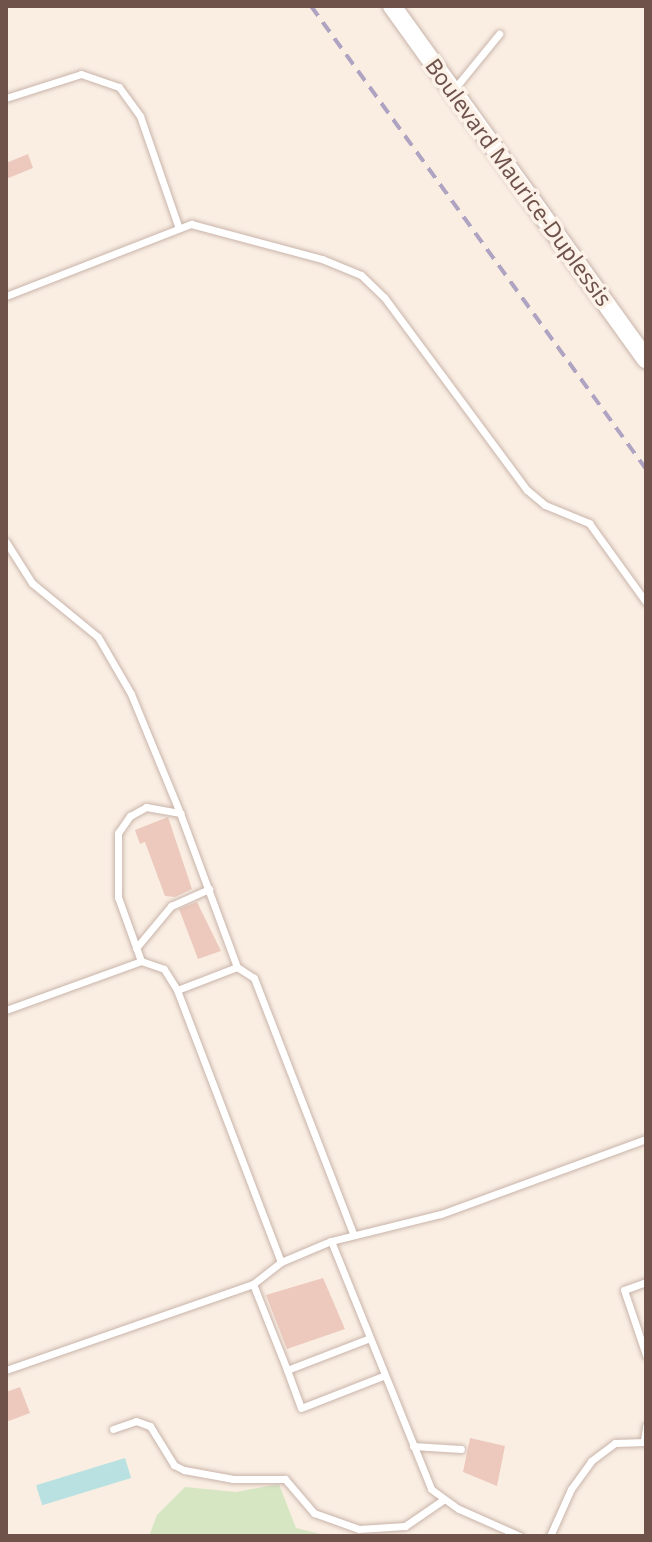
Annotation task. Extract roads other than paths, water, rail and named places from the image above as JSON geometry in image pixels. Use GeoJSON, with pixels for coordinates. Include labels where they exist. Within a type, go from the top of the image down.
{"type":"FeatureCollection","features":[{"type":"Feature","properties":{"kind":"street","name":"Boulevard Maurice-Duplessis"},"geometry":{"type":"LineString","coordinates":[[392,6],[646,359]]}},
{"type":"Feature","properties":{"kind":"lane"},"geometry":{"type":"LineString","coordinates":[[454,90],[499,34]]}},
{"type":"Feature","properties":{"kind":"lane"},"geometry":{"type":"LineString","coordinates":[[6,98],[81,74],[119,87],[140,116],[178,226]]}},
{"type":"Feature","properties":{"kind":"lane"},"geometry":{"type":"LineString","coordinates":[[6,296],[178,226],[202,224],[322,259],[371,283],[527,490],[545,505],[589,523],[646,602]]}},
{"type":"Feature","properties":{"kind":"lane"},"geometry":{"type":"LineString","coordinates":[[6,542],[32,583],[98,637],[131,694],[180,813],[237,967],[254,978],[353,1233]]}},
{"type":"Feature","properties":{"kind":"lane"},"geometry":{"type":"LineString","coordinates":[[141,961],[115,876],[118,833],[130,816],[146,807],[180,813]]}},
{"type":"Feature","properties":{"kind":"lane"},"geometry":{"type":"LineString","coordinates":[[136,948],[171,906],[209,889]]}},
{"type":"Feature","properties":{"kind":"lane"},"geometry":{"type":"LineString","coordinates":[[6,1010],[141,961],[164,969],[177,990],[281,1262]]}},
{"type":"Feature","properties":{"kind":"lane"},"geometry":{"type":"LineString","coordinates":[[177,990],[237,967]]}},
{"type":"Feature","properties":{"kind":"lane"},"geometry":{"type":"LineString","coordinates":[[6,1370],[253,1284],[281,1262],[353,1233],[441,1214],[646,1139]]}},
{"type":"Feature","properties":{"kind":"lane"},"geometry":{"type":"LineString","coordinates":[[331,1241],[431,1489],[443,1500],[520,1536]]}},
{"type":"Feature","properties":{"kind":"lane"},"geometry":{"type":"LineString","coordinates":[[646,1282],[624,1290],[646,1355]]}},
{"type":"Feature","properties":{"kind":"lane"},"geometry":{"type":"LineString","coordinates":[[253,1284],[301,1408],[385,1375]]}},
{"type":"Feature","properties":{"kind":"lane"},"geometry":{"type":"LineString","coordinates":[[636,1325],[646,1322]]}},
{"type":"Feature","properties":{"kind":"lane"},"geometry":{"type":"LineString","coordinates":[[287,1370],[370,1338]]}},
{"type":"Feature","properties":{"kind":"lane"},"geometry":{"type":"LineString","coordinates":[[113,1429],[136,1421],[150,1426],[174,1465],[184,1470],[233,1479],[285,1479],[314,1513],[359,1529],[405,1526],[443,1500]]}},
{"type":"Feature","properties":{"kind":"lane"},"geometry":{"type":"LineString","coordinates":[[550,1536],[571,1489],[591,1461],[615,1443],[645,1442],[646,1426]]}},
{"type":"Feature","properties":{"kind":"lane"},"geometry":{"type":"LineString","coordinates":[[413,1446],[461,1449]]}},
{"type":"Feature","properties":{"kind":"water"},"geometry":{"type":"Polygon","coordinates":[[[125,1458],[131,1478],[42,1505],[36,1485],[125,1458]]]}},
{"type":"Feature","properties":{"kind":"railway"},"geometry":{"type":"LineString","coordinates":[[311,6],[646,469]]}}]}
